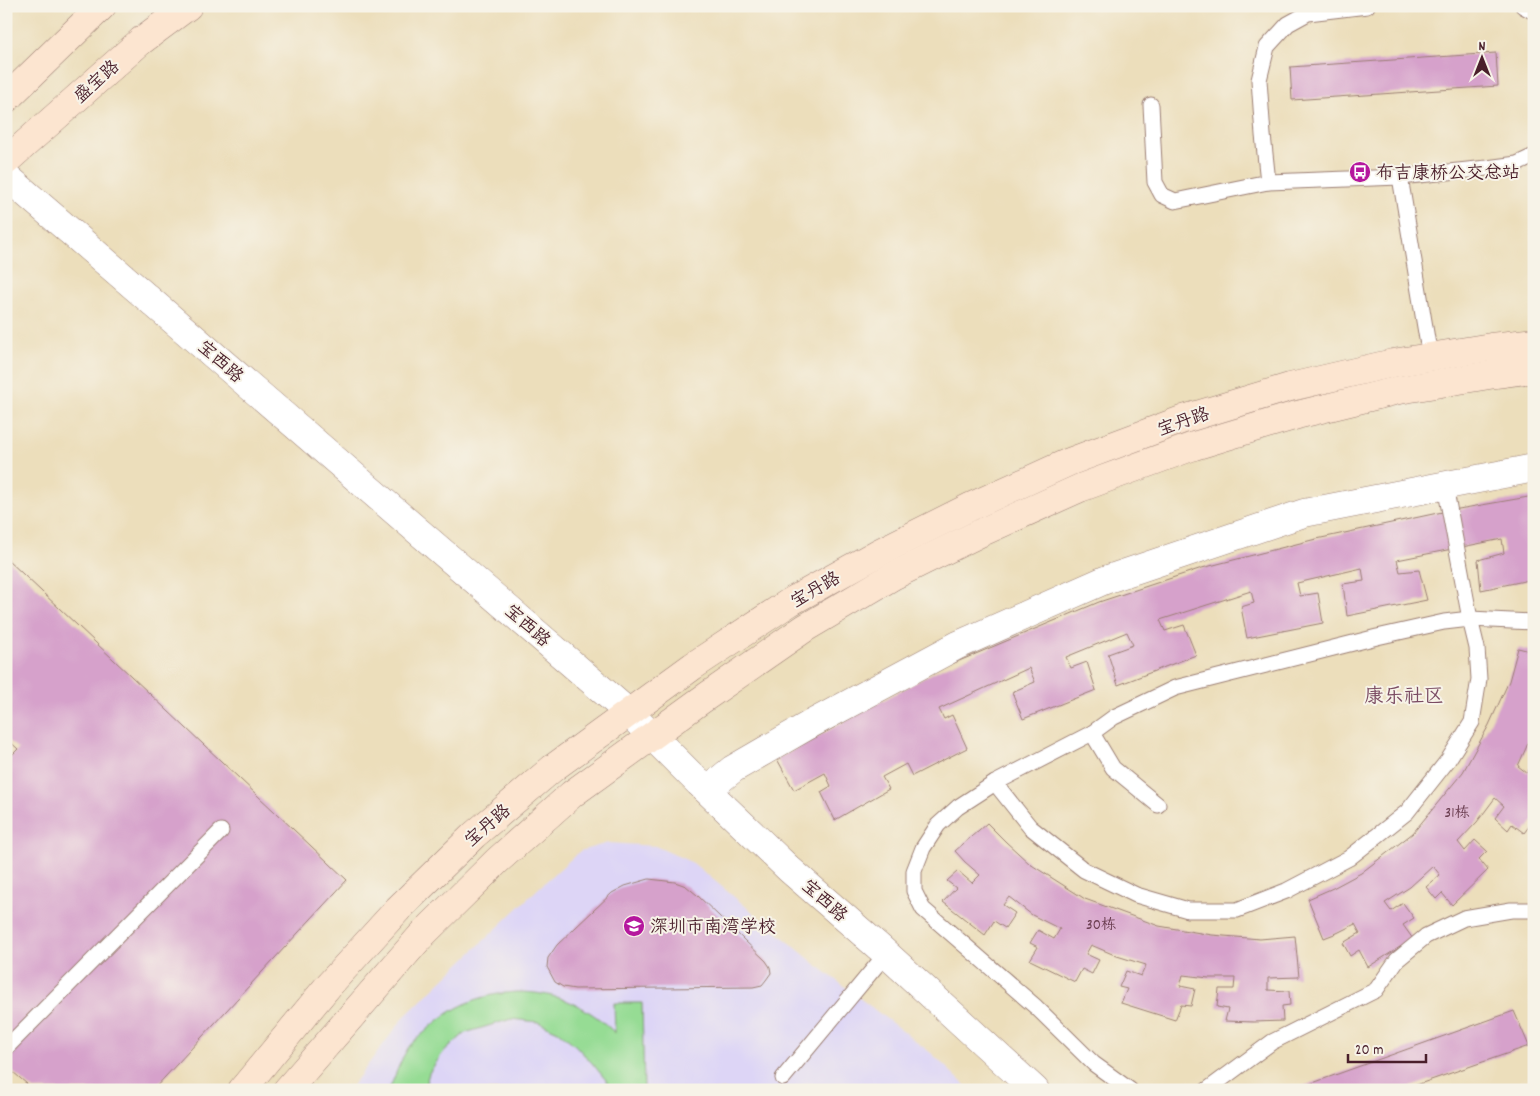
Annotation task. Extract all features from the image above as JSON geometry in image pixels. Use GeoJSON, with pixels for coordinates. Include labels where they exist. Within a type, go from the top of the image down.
{"type":"FeatureCollection","features":[{"type":"Feature","properties":{"kind":"street"},"geometry":{"type":"LineString","coordinates":[[6,99],[102,6]]}},
{"type":"Feature","properties":{"kind":"street","name":"盛宝路"},"geometry":{"type":"LineString","coordinates":[[6,161],[141,41],[188,6]]}},
{"type":"Feature","properties":{"kind":"street","name":"宝西路"},"geometry":{"type":"LineString","coordinates":[[6,176],[629,713],[789,868],[1035,1090]]}},
{"type":"Feature","properties":{"kind":"street","name":"宝丹路"},"geometry":{"type":"LineString","coordinates":[[242,1090],[354,957],[398,909],[474,835],[553,768],[693,666],[790,602],[880,552],[970,507],[1069,462],[1184,419],[1290,388],[1393,363],[1534,342]]}},
{"type":"Feature","properties":{"kind":"street","name":"宝丹路"},"geometry":{"type":"LineString","coordinates":[[287,1090],[421,936],[497,861],[572,794],[716,689],[805,628],[893,576],[980,533],[1080,488],[1194,446],[1297,415],[1399,390],[1534,369]]}},
{"type":"Feature","properties":{"kind":"street"},"geometry":{"type":"LineString","coordinates":[[707,790],[733,768],[958,645],[1105,580],[1304,513],[1534,468]]}},
{"type":"Feature","properties":{"kind":"lane"},"geometry":{"type":"LineString","coordinates":[[1268,182],[1259,80],[1267,48],[1288,24],[1308,13],[1367,6]]}},
{"type":"Feature","properties":{"kind":"lane"},"geometry":{"type":"LineString","coordinates":[[1523,6],[1534,12]]}},
{"type":"Feature","properties":{"kind":"lane"},"geometry":{"type":"LineString","coordinates":[[1151,105],[1156,182],[1162,195],[1175,201],[1268,182],[1400,177],[1517,164],[1534,156]]}},
{"type":"Feature","properties":{"kind":"lane"},"geometry":{"type":"LineString","coordinates":[[1400,177],[1430,357]]}},
{"type":"Feature","properties":{"kind":"lane"},"geometry":{"type":"LineString","coordinates":[[995,783],[1030,827],[1084,870],[1136,894],[1188,910],[1237,910],[1286,891],[1349,858],[1407,812],[1448,760],[1472,722],[1479,679],[1478,648],[1470,619],[1445,486]]}},
{"type":"Feature","properties":{"kind":"lane"},"geometry":{"type":"LineString","coordinates":[[1130,1090],[1094,1064],[1036,1007],[923,909],[914,891],[914,872],[923,848],[938,825],[958,807],[995,783],[1092,733],[1114,717],[1174,688],[1444,622],[1470,619],[1534,622]]}},
{"type":"Feature","properties":{"kind":"lane"},"geometry":{"type":"LineString","coordinates":[[1092,733],[1113,768],[1158,805]]}},
{"type":"Feature","properties":{"kind":"lane"},"geometry":{"type":"LineString","coordinates":[[6,1048],[221,831]]}},
{"type":"Feature","properties":{"kind":"lane"},"geometry":{"type":"LineString","coordinates":[[1207,1090],[1272,1042],[1376,990],[1397,960],[1426,936],[1464,918],[1511,910],[1534,910]]}},
{"type":"Feature","properties":{"kind":"lane"},"geometry":{"type":"LineString","coordinates":[[783,1078],[886,954]]}},
{"type":"Feature","properties":{"kind":"shaded area","name":"深圳市南湾学校"},"geometry":{"type":"Polygon","coordinates":[[[608,843],[655,846],[693,863],[819,967],[931,1053],[970,1090],[349,1090],[404,1017],[542,885],[580,851],[608,843]]]}},
{"type":"Feature","properties":{"kind":"green space"},"geometry":{"type":"Polygon","coordinates":[[[517,992],[545,994],[570,1002],[593,1015],[615,1033],[614,1003],[642,1003],[644,1090],[610,1090],[606,1080],[592,1063],[558,1031],[538,1022],[511,1019],[465,1033],[442,1054],[429,1073],[424,1090],[389,1090],[408,1048],[435,1023],[456,1008],[467,1003],[491,995],[517,992]]]}},
{"type":"Feature","properties":{"kind":"building"},"geometry":{"type":"Polygon","coordinates":[[[1496,53],[1498,86],[1292,100],[1290,67],[1496,53]]]}},
{"type":"Feature","properties":{"kind":"building"},"geometry":{"type":"Polygon","coordinates":[[[1534,496],[1534,579],[1481,590],[1478,560],[1504,553],[1502,539],[1397,560],[1400,572],[1419,570],[1427,600],[1347,616],[1343,584],[1364,581],[1362,568],[1297,583],[1300,596],[1318,593],[1323,623],[1247,638],[1241,607],[1254,603],[1251,591],[1160,620],[1165,631],[1184,625],[1196,655],[1118,685],[1108,654],[1133,645],[1127,632],[1066,657],[1071,668],[1087,662],[1096,690],[1023,719],[1012,692],[1035,682],[1029,668],[939,709],[944,719],[952,715],[967,748],[912,776],[906,764],[882,777],[889,789],[835,820],[821,792],[831,786],[825,773],[794,790],[777,759],[940,669],[1099,602],[1202,568],[1312,540],[1447,511],[1534,496]]]}},
{"type":"Feature","properties":{"kind":"building"},"geometry":{"type":"Polygon","coordinates":[[[6,558],[347,880],[153,1090],[34,1090],[6,1066],[6,761],[18,749],[6,738],[6,558]]]}},
{"type":"Feature","properties":{"kind":"building"},"geometry":{"type":"Polygon","coordinates":[[[1518,648],[1534,652],[1534,730],[1518,766],[1527,773],[1534,762],[1534,820],[1524,833],[1512,824],[1508,830],[1495,818],[1504,806],[1495,798],[1477,822],[1458,842],[1465,851],[1475,840],[1487,851],[1479,859],[1488,870],[1452,905],[1442,893],[1436,899],[1426,887],[1440,875],[1433,866],[1410,887],[1385,903],[1391,911],[1403,903],[1414,918],[1403,925],[1413,939],[1368,967],[1359,950],[1350,956],[1343,943],[1360,933],[1355,924],[1324,938],[1308,899],[1361,873],[1413,833],[1463,772],[1489,725],[1509,681],[1518,648]]]}},
{"type":"Feature","properties":{"kind":"building"},"geometry":{"type":"Polygon","coordinates":[[[987,823],[1030,864],[1085,899],[1159,926],[1212,935],[1260,939],[1295,936],[1299,977],[1268,978],[1268,990],[1289,991],[1290,1005],[1282,1006],[1283,1021],[1225,1021],[1228,1009],[1217,1007],[1219,989],[1234,989],[1235,978],[1183,975],[1180,986],[1195,989],[1191,1006],[1181,1005],[1175,1020],[1121,1003],[1127,989],[1119,987],[1126,971],[1141,976],[1146,965],[1091,945],[1086,954],[1099,960],[1092,974],[1082,969],[1075,982],[1030,960],[1038,947],[1030,943],[1038,930],[1054,939],[1060,929],[1032,915],[1009,897],[1003,905],[1015,913],[1005,928],[994,921],[985,935],[943,902],[956,888],[947,881],[958,871],[972,883],[980,875],[955,851],[987,823]]]}},
{"type":"Feature","properties":{"kind":"building"},"geometry":{"type":"Polygon","coordinates":[[[649,879],[675,882],[686,886],[697,895],[766,961],[771,973],[762,985],[753,987],[575,989],[563,987],[555,982],[547,967],[548,958],[557,945],[612,893],[625,886],[649,879]]]}},
{"type":"Feature","properties":{"kind":"building"},"geometry":{"type":"Polygon","coordinates":[[[1514,1011],[1529,1046],[1402,1090],[1293,1090],[1514,1011]]]}},
{"type":"Feature","properties":{"kind":"place","name":"布吉康桥公交总站"},"geometry":{"type":"Point","coordinates":[1360,172]}},
{"type":"Feature","properties":{"kind":"place","name":"深圳市南湾学校"},"geometry":{"type":"Point","coordinates":[634,926]}},
{"type":"Feature","properties":{"kind":"district","name":"康乐社区"},"geometry":{"type":"Point","coordinates":[1404,695]}}]}
